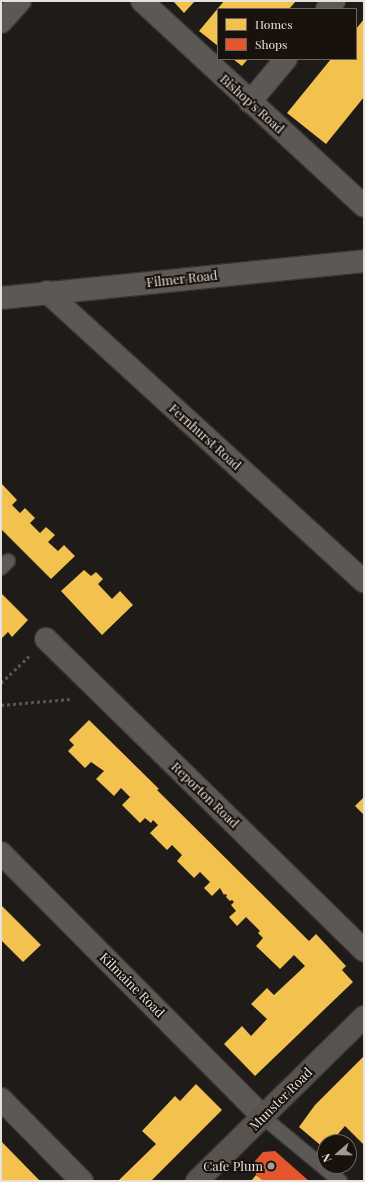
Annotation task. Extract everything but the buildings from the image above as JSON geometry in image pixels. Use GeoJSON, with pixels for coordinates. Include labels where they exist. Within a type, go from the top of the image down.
{"type":"FeatureCollection","features":[{"type":"Feature","properties":{"kind":"street"},"geometry":{"type":"LineString","coordinates":[[1,22],[20,1]]}},
{"type":"Feature","properties":{"kind":"street","name":"Bishop's Road"},"geometry":{"type":"LineString","coordinates":[[142,1],[364,206]]}},
{"type":"Feature","properties":{"kind":"street"},"geometry":{"type":"LineString","coordinates":[[250,102],[285,60]]}},
{"type":"Feature","properties":{"kind":"street","name":"Filmer Road"},"geometry":{"type":"LineString","coordinates":[[1,298],[47,292],[364,261]]}},
{"type":"Feature","properties":{"kind":"street","name":"Fernhurst Road"},"geometry":{"type":"LineString","coordinates":[[47,292],[364,581]]}},
{"type":"Feature","properties":{"kind":"street","name":"Reporton Road"},"geometry":{"type":"LineString","coordinates":[[46,639],[364,950]]}},
{"type":"Feature","properties":{"kind":"street","name":"Kilmaine Road"},"geometry":{"type":"LineString","coordinates":[[1,853],[263,1117]]}},
{"type":"Feature","properties":{"kind":"street","name":"Munster Road"},"geometry":{"type":"LineString","coordinates":[[197,1181],[364,1017]]}},
{"type":"Feature","properties":{"kind":"street"},"geometry":{"type":"LineString","coordinates":[[1,1098],[82,1181]]}},
{"type":"Feature","properties":{"kind":"lane"},"geometry":{"type":"LineString","coordinates":[[263,1117],[340,1181]]}},
{"type":"Feature","properties":{"kind":"path"},"geometry":{"type":"LineString","coordinates":[[1,683],[46,639]]}},
{"type":"Feature","properties":{"kind":"path"},"geometry":{"type":"LineString","coordinates":[[1,705],[104,696]]}},
{"type":"Feature","properties":{"kind":"place","name":"Cafe Plum"},"geometry":{"type":"Point","coordinates":[271,1166]}}]}
